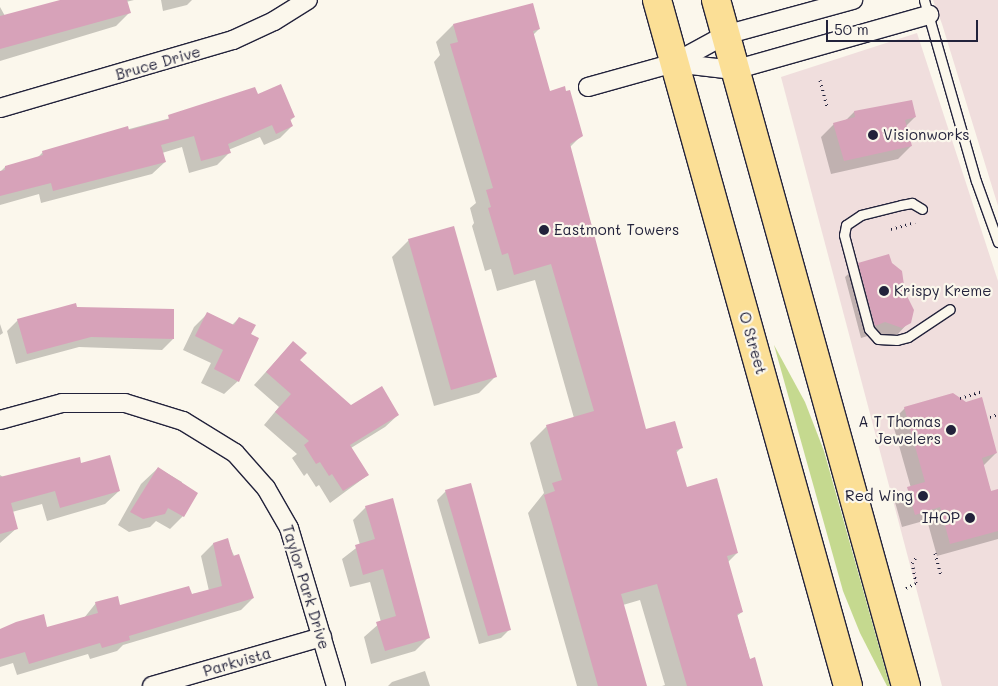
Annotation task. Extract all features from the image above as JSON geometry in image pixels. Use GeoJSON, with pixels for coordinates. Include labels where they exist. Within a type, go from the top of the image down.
{"type":"FeatureCollection","features":[{"type":"Feature","properties":{"kind":"main road","name":"O Street"},"geometry":{"type":"LineString","coordinates":[[657,0],[848,686]]}},
{"type":"Feature","properties":{"kind":"main road"},"geometry":{"type":"LineString","coordinates":[[716,0],[906,686]]}},
{"type":"Feature","properties":{"kind":"street","name":"Bruce Drive"},"geometry":{"type":"LineString","coordinates":[[0,108],[233,40],[274,21],[308,0]]}},
{"type":"Feature","properties":{"kind":"street"},"geometry":{"type":"LineString","coordinates":[[588,87],[674,63],[725,36],[853,0]]}},
{"type":"Feature","properties":{"kind":"street"},"geometry":{"type":"LineString","coordinates":[[674,63],[734,70],[927,7]]}},
{"type":"Feature","properties":{"kind":"street","name":"Taylor Park Drive"},"geometry":{"type":"LineString","coordinates":[[0,420],[62,403],[125,403],[169,415],[210,435],[257,476],[282,514],[295,542],[336,686]]}},
{"type":"Feature","properties":{"kind":"street","name":"Parkvista"},"geometry":{"type":"LineString","coordinates":[[152,686],[322,637]]}},
{"type":"Feature","properties":{"kind":"lane"},"geometry":{"type":"LineString","coordinates":[[927,7],[976,181],[998,242]]}},
{"type":"Feature","properties":{"kind":"lane"},"geometry":{"type":"LineString","coordinates":[[923,214],[912,203],[861,215],[846,225],[844,235],[869,330],[878,338],[897,340],[914,334],[950,309]]}},
{"type":"Feature","properties":{"kind":"path"},"geometry":{"type":"LineString","coordinates":[[820,80],[827,107]]}},
{"type":"Feature","properties":{"kind":"path"},"geometry":{"type":"LineString","coordinates":[[891,229],[923,214]]}},
{"type":"Feature","properties":{"kind":"path"},"geometry":{"type":"LineString","coordinates":[[960,398],[983,391]]}},
{"type":"Feature","properties":{"kind":"path"},"geometry":{"type":"LineString","coordinates":[[990,417],[998,414]]}},
{"type":"Feature","properties":{"kind":"path"},"geometry":{"type":"LineString","coordinates":[[935,554],[941,575]]}},
{"type":"Feature","properties":{"kind":"path"},"geometry":{"type":"LineString","coordinates":[[906,588],[916,583],[912,563],[916,557]]}},
{"type":"Feature","properties":{"kind":"shaded area"},"geometry":{"type":"Polygon","coordinates":[[[933,0],[998,0],[998,206],[942,24],[933,0]]]}},
{"type":"Feature","properties":{"kind":"shaded area"},"geometry":{"type":"Polygon","coordinates":[[[917,33],[998,281],[998,686],[942,686],[781,77],[917,33]]]}},
{"type":"Feature","properties":{"kind":"green space"},"geometry":{"type":"Polygon","coordinates":[[[774,345],[805,402],[824,451],[890,686],[887,686],[860,633],[843,591],[774,345]]]}},
{"type":"Feature","properties":{"kind":"building"},"geometry":{"type":"Polygon","coordinates":[[[60,0],[127,0],[131,13],[0,49],[0,16],[60,0]]]}},
{"type":"Feature","properties":{"kind":"building"},"geometry":{"type":"Polygon","coordinates":[[[533,3],[540,29],[533,31],[550,91],[565,86],[566,91],[570,90],[583,136],[570,144],[646,429],[675,421],[683,448],[676,450],[687,487],[717,478],[738,553],[727,556],[743,612],[737,614],[750,659],[755,657],[763,686],[687,686],[657,584],[621,594],[647,686],[598,686],[544,495],[555,491],[552,483],[562,480],[546,425],[594,411],[551,264],[514,275],[508,253],[502,255],[488,208],[491,207],[486,190],[493,188],[450,44],[458,42],[453,24],[533,3]]]}},
{"type":"Feature","properties":{"kind":"building"},"geometry":{"type":"Polygon","coordinates":[[[281,84],[295,117],[290,119],[293,126],[276,134],[272,125],[228,144],[231,153],[201,161],[194,136],[161,145],[166,162],[53,191],[51,183],[0,196],[0,171],[5,170],[5,166],[43,155],[42,151],[128,126],[129,130],[169,119],[168,115],[255,87],[258,94],[281,84]]]}},
{"type":"Feature","properties":{"kind":"building","name":"Visionworks"},"geometry":{"type":"Polygon","coordinates":[[[912,100],[916,117],[905,120],[912,146],[844,161],[833,123],[855,117],[854,111],[912,100]]]}},
{"type":"Feature","properties":{"kind":"building"},"geometry":{"type":"Polygon","coordinates":[[[454,226],[497,377],[451,390],[408,239],[454,226]]]}},
{"type":"Feature","properties":{"kind":"building","name":"Krispy Kreme"},"geometry":{"type":"Polygon","coordinates":[[[889,254],[892,263],[902,271],[905,292],[914,310],[911,323],[902,328],[885,322],[875,326],[858,263],[889,254]]]}},
{"type":"Feature","properties":{"kind":"building"},"geometry":{"type":"Polygon","coordinates":[[[76,303],[77,307],[174,309],[174,339],[91,337],[27,354],[17,319],[76,303]]]}},
{"type":"Feature","properties":{"kind":"building"},"geometry":{"type":"Polygon","coordinates":[[[207,312],[234,325],[239,317],[256,325],[251,334],[259,338],[239,382],[214,369],[223,350],[195,336],[207,312]]]}},
{"type":"Feature","properties":{"kind":"building"},"geometry":{"type":"Polygon","coordinates":[[[293,341],[307,353],[300,360],[351,405],[382,386],[399,415],[350,445],[369,475],[343,491],[332,474],[329,476],[320,462],[316,464],[304,445],[309,441],[275,412],[291,394],[266,372],[293,341]]]}},
{"type":"Feature","properties":{"kind":"building"},"geometry":{"type":"Polygon","coordinates":[[[953,393],[966,402],[982,397],[997,453],[982,458],[991,491],[998,489],[998,531],[950,544],[940,507],[915,515],[907,487],[925,482],[904,407],[953,393]]]}},
{"type":"Feature","properties":{"kind":"building"},"geometry":{"type":"Polygon","coordinates":[[[110,455],[120,491],[60,508],[55,491],[11,503],[18,529],[0,534],[0,477],[80,457],[81,463],[110,455]]]}},
{"type":"Feature","properties":{"kind":"building"},"geometry":{"type":"Polygon","coordinates":[[[158,467],[198,493],[184,517],[168,508],[165,514],[143,519],[130,512],[158,467]]]}},
{"type":"Feature","properties":{"kind":"building"},"geometry":{"type":"Polygon","coordinates":[[[471,483],[511,630],[488,636],[445,490],[471,483]]]}},
{"type":"Feature","properties":{"kind":"building"},"geometry":{"type":"Polygon","coordinates":[[[393,498],[430,638],[385,651],[376,622],[396,616],[383,569],[363,575],[355,545],[375,539],[365,506],[393,498]]]}},
{"type":"Feature","properties":{"kind":"building"},"geometry":{"type":"Polygon","coordinates":[[[228,538],[233,556],[239,554],[254,598],[129,636],[130,640],[102,648],[100,643],[29,664],[25,652],[0,659],[0,629],[16,622],[44,614],[47,627],[98,613],[95,602],[118,596],[120,605],[189,586],[192,594],[222,586],[213,543],[228,538]]]}},
{"type":"Feature","properties":{"kind":"place","name":"Visionworks"},"geometry":{"type":"Point","coordinates":[873,135]}},
{"type":"Feature","properties":{"kind":"place","name":"Eastmont Towers"},"geometry":{"type":"Point","coordinates":[544,230]}},
{"type":"Feature","properties":{"kind":"place","name":"Krispy Kreme"},"geometry":{"type":"Point","coordinates":[884,291]}},
{"type":"Feature","properties":{"kind":"place","name":"A T Thomas Jewelers"},"geometry":{"type":"Point","coordinates":[951,430]}},
{"type":"Feature","properties":{"kind":"place","name":"Red Wing"},"geometry":{"type":"Point","coordinates":[923,496]}},
{"type":"Feature","properties":{"kind":"place","name":"IHOP"},"geometry":{"type":"Point","coordinates":[970,518]}}]}
